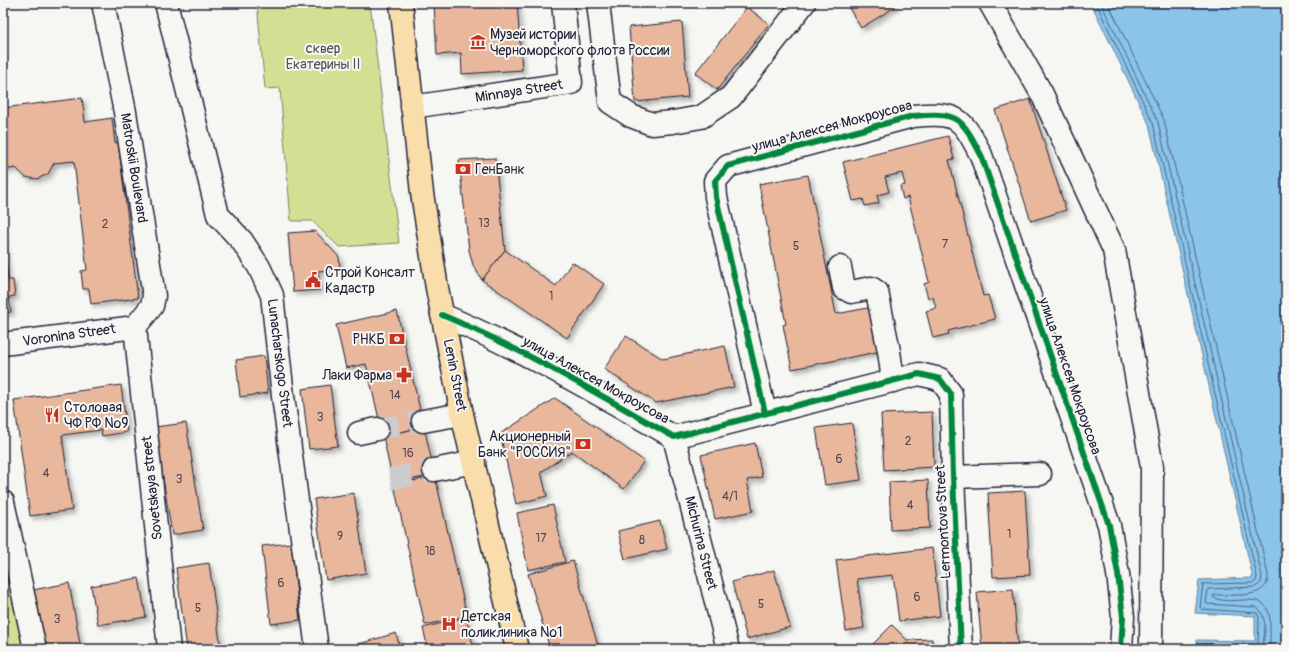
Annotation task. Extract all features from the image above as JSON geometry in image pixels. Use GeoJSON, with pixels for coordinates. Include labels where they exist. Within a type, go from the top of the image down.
{"type":"FeatureCollection","features":[{"type":"Feature","properties":{"kind":"main road","name":"Lenin Street"},"geometry":{"type":"LineString","coordinates":[[401,3],[422,193],[442,315],[462,414],[517,649]]}},
{"type":"Feature","properties":{"kind":"street","name":"Matroskii Boulevard"},"geometry":{"type":"LineString","coordinates":[[103,3],[125,112],[154,296],[152,306],[135,327]]}},
{"type":"Feature","properties":{"kind":"street","name":"Lunacharskogo Street"},"geometry":{"type":"LineString","coordinates":[[166,3],[218,215],[242,241],[259,267],[272,295],[317,649]]}},
{"type":"Feature","properties":{"kind":"street","name":"Minnaya Street"},"geometry":{"type":"LineString","coordinates":[[412,107],[571,83],[564,3]]}},
{"type":"Feature","properties":{"kind":"street"},"geometry":{"type":"LineString","coordinates":[[598,3],[610,102],[631,116],[652,124],[701,117],[731,97],[804,3]]}},
{"type":"Feature","properties":{"kind":"street"},"geometry":{"type":"LineString","coordinates":[[990,3],[1042,94],[1114,250],[1152,467],[1151,649]]}},
{"type":"Feature","properties":{"kind":"street","name":"улица Алексея Мокроусова"},"geometry":{"type":"LineString","coordinates":[[765,414],[716,197],[715,181],[728,166],[905,118],[940,114],[956,118],[967,129],[981,155],[1109,525],[1118,574],[1123,616],[1121,649]]}},
{"type":"Feature","properties":{"kind":"street"},"geometry":{"type":"LineString","coordinates":[[840,267],[844,288],[851,292],[871,288],[877,292],[889,351],[893,380]]}},
{"type":"Feature","properties":{"kind":"street","name":"улица Алексея Мокроусова"},"geometry":{"type":"LineString","coordinates":[[442,315],[478,330],[533,357],[674,437],[919,374],[940,379],[951,394]]}},
{"type":"Feature","properties":{"kind":"street","name":"Voronina Street"},"geometry":{"type":"LineString","coordinates":[[3,344],[135,327]]}},
{"type":"Feature","properties":{"kind":"street","name":"Sovetskaya street"},"geometry":{"type":"LineString","coordinates":[[135,327],[169,649]]}},
{"type":"Feature","properties":{"kind":"street","name":"Lermontova Street"},"geometry":{"type":"LineString","coordinates":[[951,394],[952,477],[961,649]]}},
{"type":"Feature","properties":{"kind":"street"},"geometry":{"type":"LineString","coordinates":[[423,421],[462,414]]}},
{"type":"Feature","properties":{"kind":"street","name":"Michurina Street"},"geometry":{"type":"LineString","coordinates":[[674,437],[728,649]]}},
{"type":"Feature","properties":{"kind":"street"},"geometry":{"type":"LineString","coordinates":[[434,470],[474,462]]}},
{"type":"Feature","properties":{"kind":"street"},"geometry":{"type":"LineString","coordinates":[[952,477],[1040,474]]}},
{"type":"Feature","properties":{"kind":"street"},"geometry":{"type":"LineString","coordinates":[[3,502],[35,649]]}},
{"type":"Feature","properties":{"kind":"green space","name":"cквер Екатерины II"},"geometry":{"type":"Polygon","coordinates":[[[257,3],[370,3],[399,243],[339,247],[312,221],[291,221],[280,88],[265,89],[257,3]]]}},
{"type":"Feature","properties":{"kind":"green space"},"geometry":{"type":"Polygon","coordinates":[[[3,539],[31,649],[3,649],[3,539]]]}},
{"type":"Feature","properties":{"kind":"water"},"geometry":{"type":"Polygon","coordinates":[[[1091,3],[1286,3],[1286,649],[1196,649],[1197,640],[1255,641],[1255,616],[1195,613],[1199,580],[1253,578],[1149,124],[1091,3]]]}},
{"type":"Feature","properties":{"kind":"building","name":"Музей истории Черноморского флота России"},"geometry":{"type":"Polygon","coordinates":[[[457,3],[517,3],[522,70],[462,74],[461,53],[437,55],[434,5],[457,3]]]}},
{"type":"Feature","properties":{"kind":"building"},"geometry":{"type":"Polygon","coordinates":[[[846,3],[892,3],[895,7],[861,28],[846,3]]]}},
{"type":"Feature","properties":{"kind":"building"},"geometry":{"type":"Polygon","coordinates":[[[747,7],[769,24],[717,90],[695,73],[747,7]]]}},
{"type":"Feature","properties":{"kind":"building"},"geometry":{"type":"Polygon","coordinates":[[[682,22],[688,97],[635,102],[629,27],[682,22]]]}},
{"type":"Feature","properties":{"kind":"building"},"geometry":{"type":"Polygon","coordinates":[[[82,98],[85,122],[112,118],[115,143],[118,142],[138,298],[91,304],[89,289],[83,289],[81,271],[87,270],[74,161],[54,163],[48,174],[37,179],[25,177],[16,168],[3,170],[3,108],[82,98]]]}},
{"type":"Feature","properties":{"kind":"building"},"geometry":{"type":"Polygon","coordinates":[[[1030,99],[1066,210],[1031,221],[995,110],[1030,99]]]}},
{"type":"Feature","properties":{"kind":"building"},"geometry":{"type":"Polygon","coordinates":[[[948,136],[954,159],[949,160],[983,296],[988,295],[995,319],[948,331],[949,334],[933,338],[926,311],[936,308],[933,297],[928,298],[924,284],[929,282],[908,197],[903,199],[900,186],[905,185],[902,173],[885,177],[889,192],[877,195],[879,203],[865,206],[863,199],[853,201],[843,162],[948,136]]]}},
{"type":"Feature","properties":{"kind":"building"},"geometry":{"type":"Polygon","coordinates":[[[495,158],[505,250],[482,280],[473,265],[469,250],[459,160],[495,158]]]}},
{"type":"Feature","properties":{"kind":"building"},"geometry":{"type":"Polygon","coordinates":[[[808,175],[836,314],[873,307],[882,351],[792,369],[783,325],[786,324],[759,184],[808,175]]]}},
{"type":"Feature","properties":{"kind":"building"},"geometry":{"type":"Polygon","coordinates":[[[315,231],[339,257],[340,269],[318,271],[320,290],[293,292],[288,233],[315,231]]]}},
{"type":"Feature","properties":{"kind":"building"},"geometry":{"type":"Polygon","coordinates":[[[3,237],[8,280],[13,280],[15,296],[9,297],[11,312],[3,313],[3,237]]]}},
{"type":"Feature","properties":{"kind":"building"},"geometry":{"type":"Polygon","coordinates":[[[505,250],[556,286],[572,262],[604,284],[567,338],[482,280],[505,250]]]}},
{"type":"Feature","properties":{"kind":"building"},"geometry":{"type":"Polygon","coordinates":[[[397,311],[424,427],[383,436],[366,364],[346,368],[336,325],[397,311]]]}},
{"type":"Feature","properties":{"kind":"building"},"geometry":{"type":"Polygon","coordinates":[[[626,336],[663,359],[725,346],[734,387],[656,403],[604,369],[626,336]]]}},
{"type":"Feature","properties":{"kind":"building"},"geometry":{"type":"Polygon","coordinates":[[[264,356],[268,393],[240,397],[236,360],[264,356]]]}},
{"type":"Feature","properties":{"kind":"building"},"geometry":{"type":"Polygon","coordinates":[[[121,385],[127,432],[102,436],[101,430],[62,435],[72,510],[30,516],[14,400],[121,385]]]}},
{"type":"Feature","properties":{"kind":"building"},"geometry":{"type":"Polygon","coordinates":[[[330,385],[338,446],[309,449],[302,389],[330,385]]]}},
{"type":"Feature","properties":{"kind":"building"},"geometry":{"type":"Polygon","coordinates":[[[555,398],[644,461],[624,489],[572,451],[541,472],[547,496],[516,504],[500,434],[555,398]]]}},
{"type":"Feature","properties":{"kind":"building"},"geometry":{"type":"Polygon","coordinates":[[[932,412],[934,467],[884,470],[881,414],[932,412]]]}},
{"type":"Feature","properties":{"kind":"building"},"geometry":{"type":"Polygon","coordinates":[[[186,423],[203,530],[172,535],[155,427],[186,423]]]}},
{"type":"Feature","properties":{"kind":"building"},"geometry":{"type":"Polygon","coordinates":[[[852,423],[861,480],[825,485],[816,428],[852,423]]]}},
{"type":"Feature","properties":{"kind":"building"},"geometry":{"type":"Polygon","coordinates":[[[424,427],[435,475],[393,483],[383,436],[424,427]]]}},
{"type":"Feature","properties":{"kind":"building"},"geometry":{"type":"Polygon","coordinates":[[[755,443],[762,477],[747,480],[753,511],[715,519],[701,455],[755,443]]]}},
{"type":"Feature","properties":{"kind":"building"},"geometry":{"type":"Polygon","coordinates":[[[435,476],[467,616],[425,625],[394,485],[435,476]]]}},
{"type":"Feature","properties":{"kind":"building"},"geometry":{"type":"Polygon","coordinates":[[[928,480],[930,528],[891,530],[889,482],[928,480]]]}},
{"type":"Feature","properties":{"kind":"building"},"geometry":{"type":"Polygon","coordinates":[[[1025,491],[1030,575],[993,577],[988,493],[1025,491]]]}},
{"type":"Feature","properties":{"kind":"building"},"geometry":{"type":"Polygon","coordinates":[[[354,493],[366,573],[326,580],[314,499],[354,493]]]}},
{"type":"Feature","properties":{"kind":"building"},"geometry":{"type":"Polygon","coordinates":[[[553,505],[565,562],[528,570],[517,513],[553,505]]]}},
{"type":"Feature","properties":{"kind":"building"},"geometry":{"type":"Polygon","coordinates":[[[660,521],[667,549],[625,559],[618,531],[660,521]]]}},
{"type":"Feature","properties":{"kind":"building"},"geometry":{"type":"Polygon","coordinates":[[[291,543],[300,620],[271,624],[262,546],[291,543]]]}},
{"type":"Feature","properties":{"kind":"building"},"geometry":{"type":"Polygon","coordinates":[[[932,548],[940,616],[899,621],[893,575],[857,579],[864,628],[846,631],[836,560],[932,548]]]}},
{"type":"Feature","properties":{"kind":"building"},"geometry":{"type":"Polygon","coordinates":[[[573,561],[599,649],[550,649],[528,574],[573,561]]]}},
{"type":"Feature","properties":{"kind":"building"},"geometry":{"type":"Polygon","coordinates":[[[209,563],[221,649],[187,649],[176,568],[209,563]]]}},
{"type":"Feature","properties":{"kind":"building"},"geometry":{"type":"Polygon","coordinates":[[[774,570],[790,627],[747,639],[732,582],[774,570]]]}},
{"type":"Feature","properties":{"kind":"building"},"geometry":{"type":"Polygon","coordinates":[[[139,578],[146,617],[98,625],[91,586],[139,578]]]}},
{"type":"Feature","properties":{"kind":"building"},"geometry":{"type":"Polygon","coordinates":[[[69,583],[81,649],[44,649],[33,590],[69,583]]]}},
{"type":"Feature","properties":{"kind":"building"},"geometry":{"type":"Polygon","coordinates":[[[1013,589],[1018,649],[982,649],[977,592],[1013,589]]]}},
{"type":"Feature","properties":{"kind":"building"},"geometry":{"type":"Polygon","coordinates":[[[466,617],[474,649],[428,649],[423,628],[466,617]]]}},
{"type":"Feature","properties":{"kind":"building"},"geometry":{"type":"Polygon","coordinates":[[[892,625],[907,640],[932,639],[933,649],[874,649],[871,646],[892,625]]]}},
{"type":"Feature","properties":{"kind":"building"},"geometry":{"type":"Polygon","coordinates":[[[396,633],[400,649],[349,649],[349,647],[396,633]]]}},
{"type":"Feature","properties":{"kind":"building"},"geometry":{"type":"Polygon","coordinates":[[[305,647],[306,649],[285,649],[305,647]]]}},
{"type":"Feature","properties":{"kind":"tunnel"},"geometry":{"type":"LineString","coordinates":[[377,429],[423,421]]}},
{"type":"Feature","properties":{"kind":"tunnel"},"geometry":{"type":"LineString","coordinates":[[390,479],[434,470]]}},
{"type":"Feature","properties":{"kind":"cycle path"},"geometry":{"type":"LineString","coordinates":[[765,413],[716,197],[715,181],[728,166],[913,116],[939,115],[949,116],[956,119],[968,132],[981,155],[1109,525],[1118,574],[1123,617],[1121,649]]}},
{"type":"Feature","properties":{"kind":"cycle path"},"geometry":{"type":"LineString","coordinates":[[442,315],[531,357],[589,388],[674,437],[919,374],[940,379],[951,394],[953,477],[961,649]]}},
{"type":"Feature","properties":{"kind":"place","name":"Музей истории Черноморского флота России"},"geometry":{"type":"Point","coordinates":[478,42]}},
{"type":"Feature","properties":{"kind":"place","name":"ГенБанк"},"geometry":{"type":"Point","coordinates":[463,169]}},
{"type":"Feature","properties":{"kind":"place","name":"Строй Консалт Кадастр"},"geometry":{"type":"Point","coordinates":[313,280]}},
{"type":"Feature","properties":{"kind":"place","name":"РНКБ"},"geometry":{"type":"Point","coordinates":[397,339]}},
{"type":"Feature","properties":{"kind":"place","name":"Лаки Фарма"},"geometry":{"type":"Point","coordinates":[404,375]}},
{"type":"Feature","properties":{"kind":"place","name":"Столовая ЧФ РФ №9"},"geometry":{"type":"Point","coordinates":[52,415]}},
{"type":"Feature","properties":{"kind":"place","name":"Акционерный Банк \"РОССИЯ\""},"geometry":{"type":"Point","coordinates":[583,444]}},
{"type":"Feature","properties":{"kind":"place","name":"Детская поликлиника №1"},"geometry":{"type":"Point","coordinates":[449,624]}}]}
